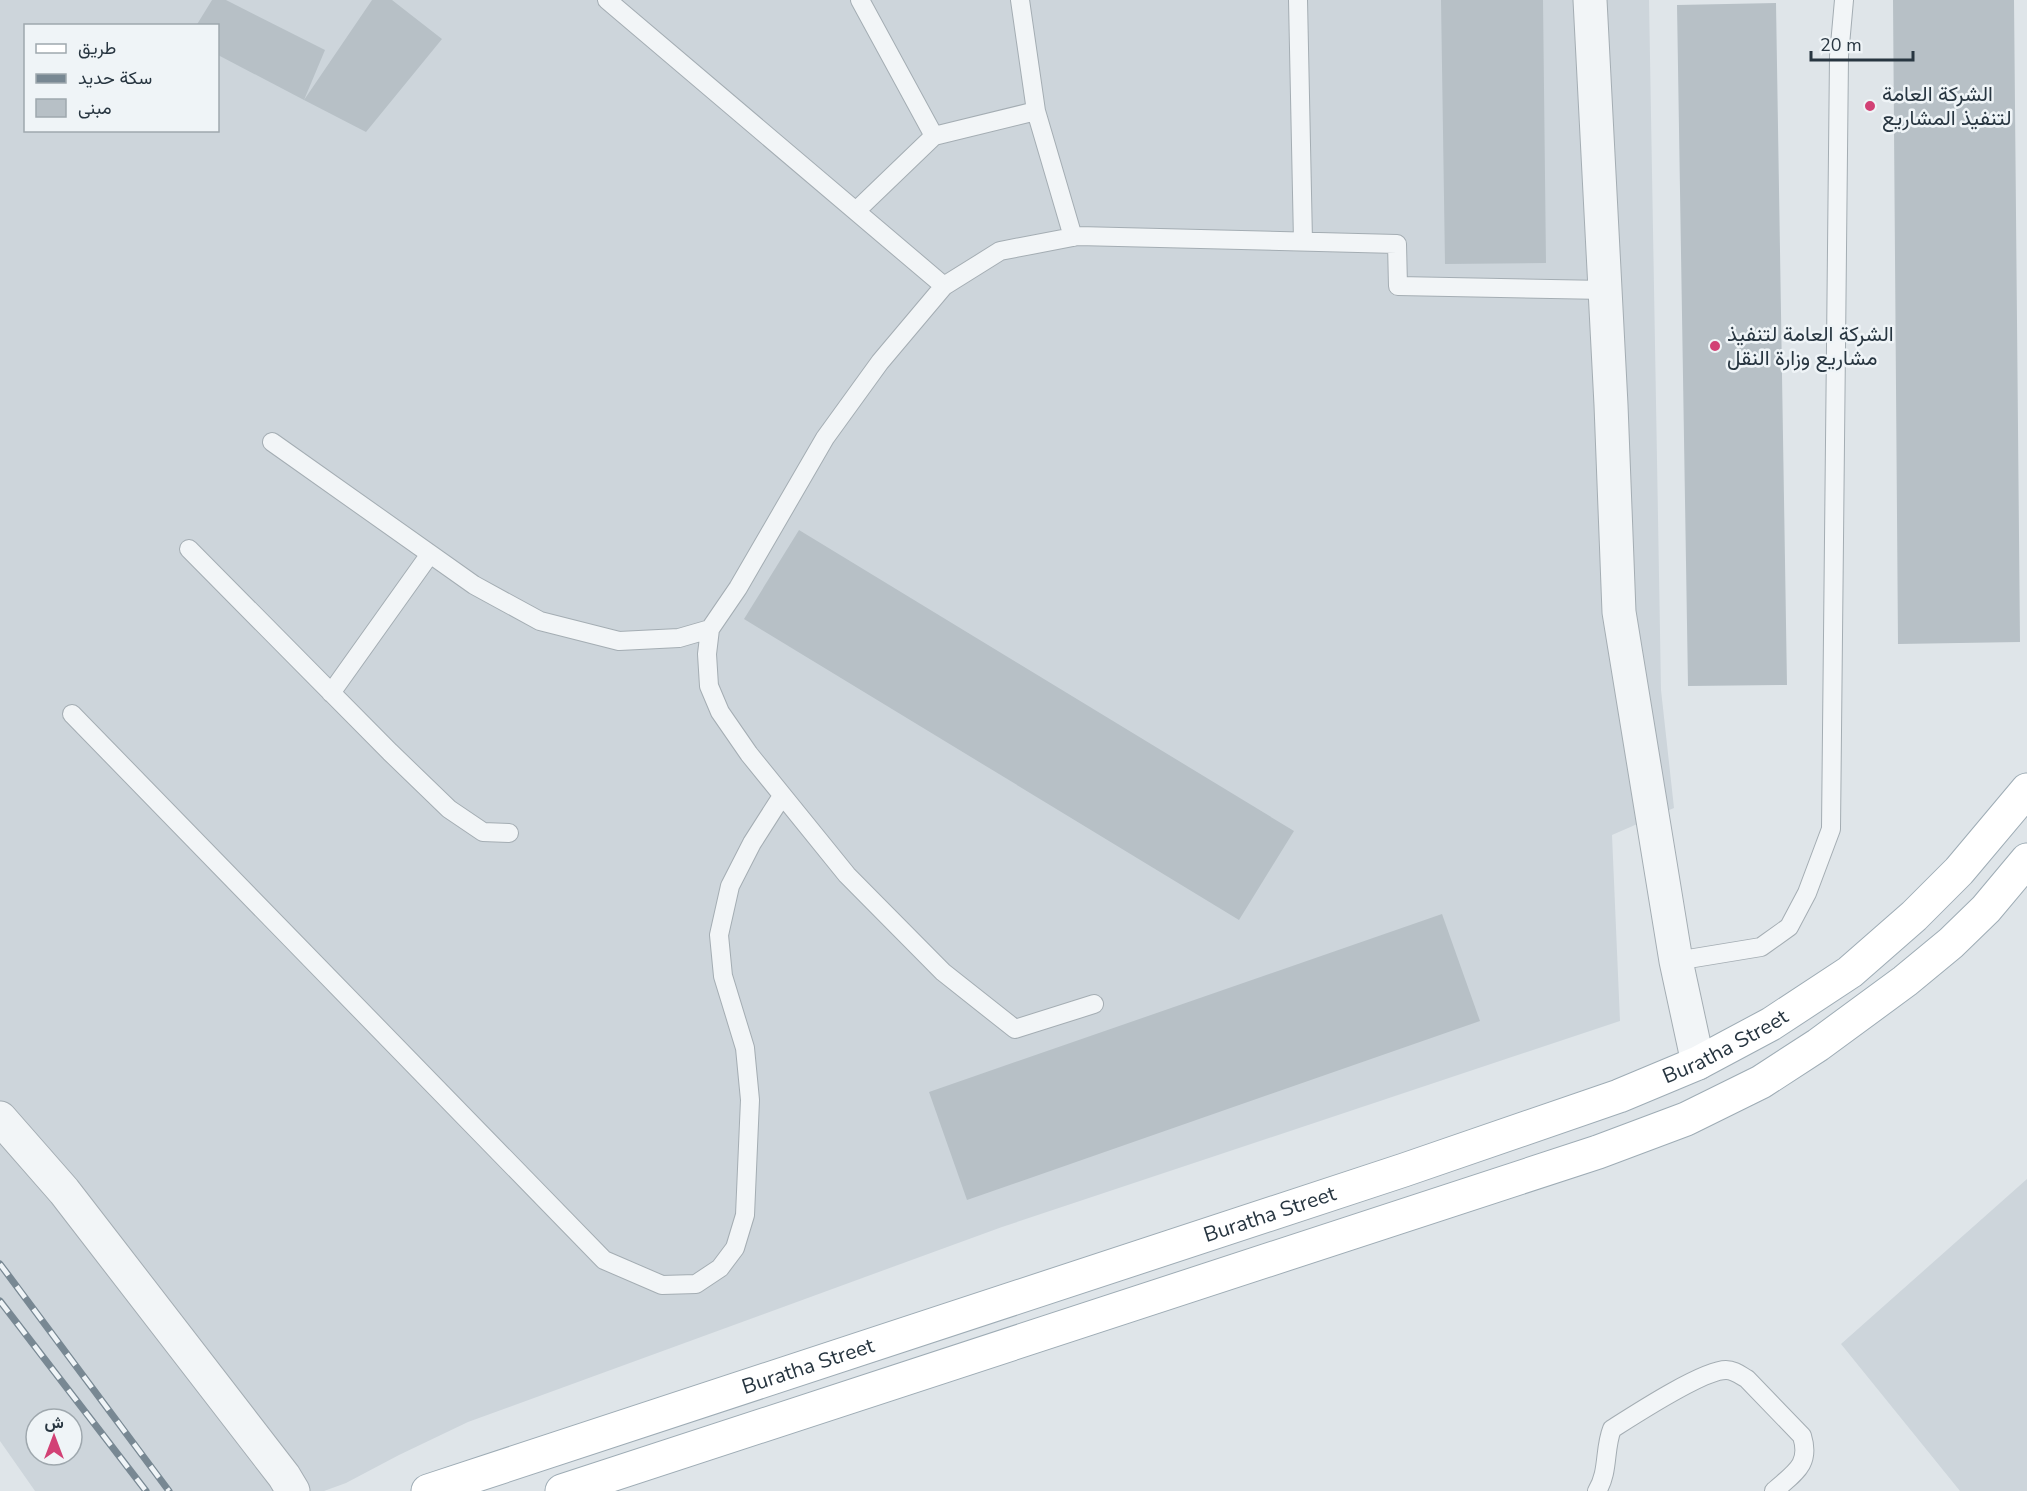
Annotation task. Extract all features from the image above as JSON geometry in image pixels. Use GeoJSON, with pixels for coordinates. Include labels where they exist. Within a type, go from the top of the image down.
{"type":"FeatureCollection","features":[{"type":"Feature","properties":{"kind":"main road","name":"Buratha Street"},"geometry":{"type":"LineString","coordinates":[[428,1491],[1404,1170],[1619,1096],[1698,1063],[1771,1024],[1850,972],[1914,916],[1959,871],[2027,790]]}},
{"type":"Feature","properties":{"kind":"main road","name":"Buratha Street"},"geometry":{"type":"LineString","coordinates":[[562,1491],[1587,1155],[1686,1119],[1761,1082],[1862,1014],[1951,943],[1986,909],[2027,860]]}},
{"type":"Feature","properties":{"kind":"street"},"geometry":{"type":"LineString","coordinates":[[1590,0],[1619,612],[1676,961],[1698,1063]]}},
{"type":"Feature","properties":{"kind":"street"},"geometry":{"type":"LineString","coordinates":[[0,1118],[64,1191],[277,1466],[293,1491]]}},
{"type":"Feature","properties":{"kind":"lane"},"geometry":{"type":"LineString","coordinates":[[607,0],[944,286]]}},
{"type":"Feature","properties":{"kind":"lane"},"geometry":{"type":"LineString","coordinates":[[860,0],[934,135]]}},
{"type":"Feature","properties":{"kind":"lane"},"geometry":{"type":"LineString","coordinates":[[1020,0],[1036,111],[1073,237]]}},
{"type":"Feature","properties":{"kind":"lane"},"geometry":{"type":"LineString","coordinates":[[1298,0],[1303,242]]}},
{"type":"Feature","properties":{"kind":"lane"},"geometry":{"type":"LineString","coordinates":[[1676,961],[1761,947],[1789,927],[1807,893],[1831,829],[1839,56],[1844,0]]}},
{"type":"Feature","properties":{"kind":"lane"},"geometry":{"type":"LineString","coordinates":[[856,211],[934,135],[1036,111]]}},
{"type":"Feature","properties":{"kind":"lane"},"geometry":{"type":"LineString","coordinates":[[1094,1004],[1015,1029],[943,972],[847,875],[749,754],[720,712],[709,686],[707,654],[710,629],[738,588],[825,438],[880,362],[944,286],[999,250],[1073,237],[1397,244],[1398,286],[1605,290]]}},
{"type":"Feature","properties":{"kind":"lane"},"geometry":{"type":"LineString","coordinates":[[272,442],[474,585],[540,621],[620,641],[679,638],[710,629]]}},
{"type":"Feature","properties":{"kind":"lane"},"geometry":{"type":"LineString","coordinates":[[189,549],[449,809],[483,832],[508,833]]}},
{"type":"Feature","properties":{"kind":"lane"},"geometry":{"type":"LineString","coordinates":[[331,693],[430,554]]}},
{"type":"Feature","properties":{"kind":"lane"},"geometry":{"type":"LineString","coordinates":[[72,714],[604,1260],[663,1285],[696,1284],[720,1268],[735,1248],[745,1215],[750,1100],[745,1048],[723,976],[719,935],[730,886],[752,843],[782,796]]}},
{"type":"Feature","properties":{"kind":"lane"},"geometry":{"type":"LineString","coordinates":[[1597,1491],[1604,1480],[1612,1429],[1706,1374],[1728,1370],[1747,1379],[1802,1436],[1806,1449],[1804,1463],[1774,1491]]}},
{"type":"Feature","properties":{"kind":"shaded area"},"geometry":{"type":"Polygon","coordinates":[[[0,0],[1649,0],[1661,690],[1674,808],[1612,835],[1620,1021],[1002,1227],[468,1422],[346,1483],[324,1491],[35,1491],[0,1441],[0,0]]]}},
{"type":"Feature","properties":{"kind":"shaded area"},"geometry":{"type":"Polygon","coordinates":[[[2027,1179],[2027,1491],[1960,1491],[1841,1344],[2027,1179]]]}},
{"type":"Feature","properties":{"kind":"building"},"geometry":{"type":"Polygon","coordinates":[[[212,0],[226,0],[325,50],[304,100],[219,56],[219,24],[197,24],[212,0]]]}},
{"type":"Feature","properties":{"kind":"building"},"geometry":{"type":"Polygon","coordinates":[[[372,0],[392,0],[442,39],[366,132],[304,100],[372,0]]]}},
{"type":"Feature","properties":{"kind":"building"},"geometry":{"type":"Polygon","coordinates":[[[1441,0],[1543,0],[1546,263],[1445,264],[1441,0]]]}},
{"type":"Feature","properties":{"kind":"building"},"geometry":{"type":"Polygon","coordinates":[[[1893,0],[2014,0],[2020,642],[1898,644],[1893,0]]]}},
{"type":"Feature","properties":{"kind":"building"},"geometry":{"type":"Polygon","coordinates":[[[1776,3],[1787,685],[1688,686],[1677,5],[1776,3]]]}},
{"type":"Feature","properties":{"kind":"building"},"geometry":{"type":"Polygon","coordinates":[[[799,530],[1294,831],[1239,920],[744,619],[799,530]]]}},
{"type":"Feature","properties":{"kind":"building"},"geometry":{"type":"Polygon","coordinates":[[[1442,914],[1480,1021],[967,1200],[929,1092],[1442,914]]]}},
{"type":"Feature","properties":{"kind":"railway"},"geometry":{"type":"LineString","coordinates":[[0,1264],[169,1491]]}},
{"type":"Feature","properties":{"kind":"railway"},"geometry":{"type":"LineString","coordinates":[[0,1301],[146,1491]]}},
{"type":"Feature","properties":{"kind":"place","name":"الشركة العامة لتنفيذ المشاريع"},"geometry":{"type":"Point","coordinates":[1870,106]}},
{"type":"Feature","properties":{"kind":"place","name":"الشركة العامة لتنفيذ مشاريع وزارة النقل"},"geometry":{"type":"Point","coordinates":[1715,346]}}]}
